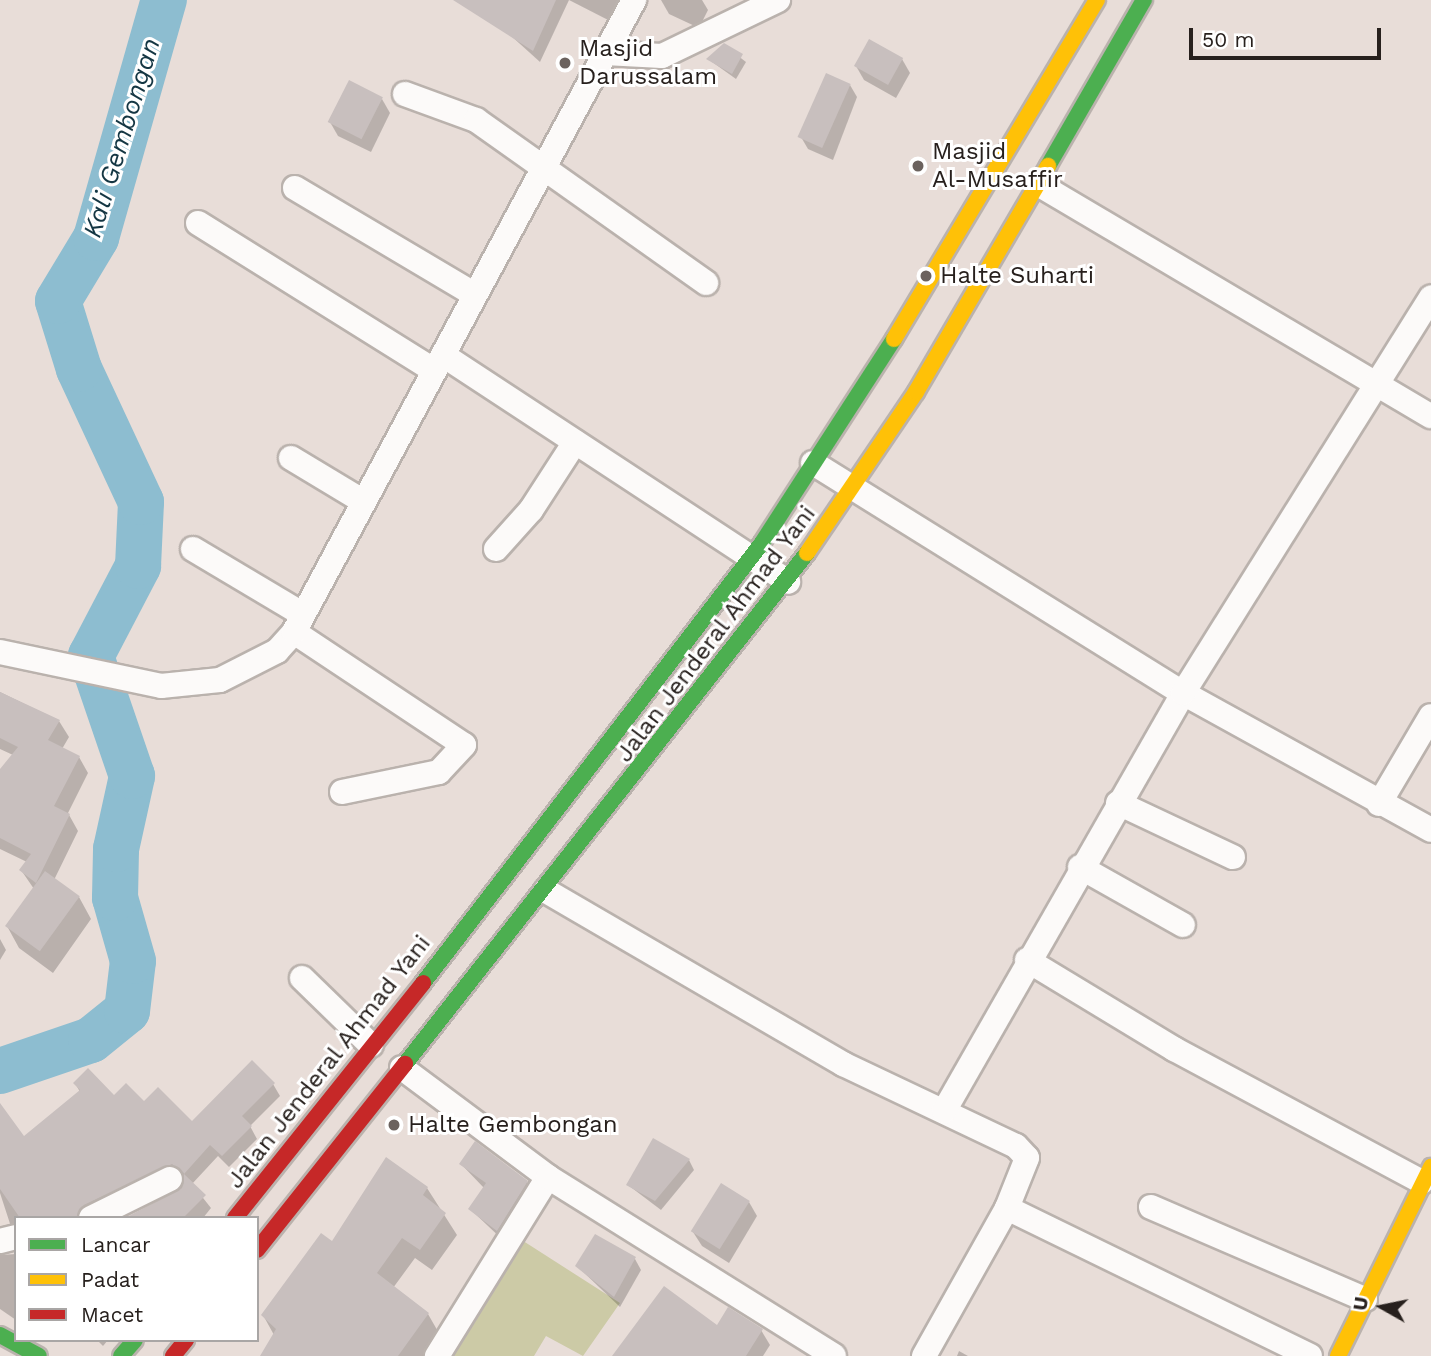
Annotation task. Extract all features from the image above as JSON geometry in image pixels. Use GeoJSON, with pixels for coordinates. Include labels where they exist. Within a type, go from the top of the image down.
{"type":"FeatureCollection","features":[{"type":"Feature","properties":{"kind":"main road","name":"Jalan Jenderal Ahmad Yani"},"geometry":{"type":"LineString","coordinates":[[237,1216],[752,557],[976,211],[1097,0]]}},
{"type":"Feature","properties":{"kind":"main road","name":"Jalan Jenderal Ahmad Yani"},"geometry":{"type":"LineString","coordinates":[[259,1247],[546,891],[788,582],[854,489],[1038,184],[1144,0]]}},
{"type":"Feature","properties":{"kind":"main road"},"geometry":{"type":"LineString","coordinates":[[1338,1356],[1427,1174]]}},
{"type":"Feature","properties":{"kind":"main road"},"geometry":{"type":"LineString","coordinates":[[0,1335],[39,1356]]}},
{"type":"Feature","properties":{"kind":"main road"},"geometry":{"type":"LineString","coordinates":[[121,1356],[133,1342]]}},
{"type":"Feature","properties":{"kind":"main road"},"geometry":{"type":"LineString","coordinates":[[173,1356],[184,1342]]}},
{"type":"Feature","properties":{"kind":"street"},"geometry":{"type":"LineString","coordinates":[[0,652],[53,666],[161,687],[220,680],[277,651],[298,623],[361,500],[438,362],[472,293],[634,0]]}},
{"type":"Feature","properties":{"kind":"street"},"geometry":{"type":"LineString","coordinates":[[605,52],[662,55],[778,0]]}},
{"type":"Feature","properties":{"kind":"street"},"geometry":{"type":"LineString","coordinates":[[405,94],[449,106],[545,164],[706,283]]}},
{"type":"Feature","properties":{"kind":"street"},"geometry":{"type":"LineString","coordinates":[[1038,184],[1376,380],[1431,416]]}},
{"type":"Feature","properties":{"kind":"street"},"geometry":{"type":"LineString","coordinates":[[295,188],[472,293]]}},
{"type":"Feature","properties":{"kind":"street"},"geometry":{"type":"LineString","coordinates":[[198,223],[575,442],[788,582]]}},
{"type":"Feature","properties":{"kind":"street"},"geometry":{"type":"LineString","coordinates":[[944,1111],[1080,867],[1183,693],[1376,380],[1430,302]]}},
{"type":"Feature","properties":{"kind":"street"},"geometry":{"type":"LineString","coordinates":[[496,549],[531,510],[575,442]]}},
{"type":"Feature","properties":{"kind":"street"},"geometry":{"type":"LineString","coordinates":[[291,458],[361,500]]}},
{"type":"Feature","properties":{"kind":"street"},"geometry":{"type":"LineString","coordinates":[[814,463],[1183,693],[1379,804],[1431,830]]}},
{"type":"Feature","properties":{"kind":"street"},"geometry":{"type":"LineString","coordinates":[[193,549],[464,745],[439,772],[342,792]]}},
{"type":"Feature","properties":{"kind":"street"},"geometry":{"type":"LineString","coordinates":[[1379,804],[1431,716]]}},
{"type":"Feature","properties":{"kind":"street"},"geometry":{"type":"LineString","coordinates":[[1118,803],[1233,857]]}},
{"type":"Feature","properties":{"kind":"street"},"geometry":{"type":"LineString","coordinates":[[1080,867],[1183,925]]}},
{"type":"Feature","properties":{"kind":"street"},"geometry":{"type":"LineString","coordinates":[[546,891],[806,1044],[1025,1152],[1007,1208],[924,1356]]}},
{"type":"Feature","properties":{"kind":"street"},"geometry":{"type":"LineString","coordinates":[[1027,960],[1174,1049],[1427,1174]]}},
{"type":"Feature","properties":{"kind":"street"},"geometry":{"type":"LineString","coordinates":[[302,978],[371,1045]]}},
{"type":"Feature","properties":{"kind":"street"},"geometry":{"type":"LineString","coordinates":[[402,1068],[548,1177],[834,1356]]}},
{"type":"Feature","properties":{"kind":"street"},"geometry":{"type":"LineString","coordinates":[[437,1356],[548,1177]]}},
{"type":"Feature","properties":{"kind":"street"},"geometry":{"type":"LineString","coordinates":[[95,1216],[170,1179]]}},
{"type":"Feature","properties":{"kind":"street"},"geometry":{"type":"LineString","coordinates":[[1151,1207],[1365,1298]]}},
{"type":"Feature","properties":{"kind":"street"},"geometry":{"type":"LineString","coordinates":[[1007,1208],[1310,1356]]}},
{"type":"Feature","properties":{"kind":"shaded area"},"geometry":{"type":"Polygon","coordinates":[[[517,1237],[620,1303],[583,1356],[546,1336],[534,1356],[442,1356],[517,1237]]]}},
{"type":"Feature","properties":{"kind":"building"},"geometry":{"type":"Polygon","coordinates":[[[453,0],[556,0],[533,51],[453,0]]]}},
{"type":"Feature","properties":{"kind":"building"},"geometry":{"type":"Polygon","coordinates":[[[869,39],[903,58],[888,85],[854,66],[869,39]]]}},
{"type":"Feature","properties":{"kind":"building"},"geometry":{"type":"Polygon","coordinates":[[[724,43],[743,54],[732,74],[706,59],[724,43]]]}},
{"type":"Feature","properties":{"kind":"building"},"geometry":{"type":"Polygon","coordinates":[[[826,73],[851,84],[822,148],[798,137],[826,73]]]}},
{"type":"Feature","properties":{"kind":"building"},"geometry":{"type":"Polygon","coordinates":[[[349,80],[383,97],[362,139],[328,122],[349,80]]]}},
{"type":"Feature","properties":{"kind":"building"},"geometry":{"type":"Polygon","coordinates":[[[0,692],[60,720],[48,740],[80,756],[54,806],[70,814],[36,883],[19,870],[31,854],[0,838],[0,769],[18,747],[0,738],[0,692]]]}},
{"type":"Feature","properties":{"kind":"building"},"geometry":{"type":"Polygon","coordinates":[[[45,871],[80,896],[40,951],[5,926],[45,871]]]}},
{"type":"Feature","properties":{"kind":"building"},"geometry":{"type":"Polygon","coordinates":[[[252,1060],[275,1083],[242,1116],[252,1126],[222,1156],[210,1145],[184,1174],[206,1195],[185,1216],[129,1216],[182,1188],[184,1173],[172,1164],[84,1205],[77,1216],[19,1216],[0,1189],[0,1103],[24,1136],[80,1090],[73,1083],[88,1068],[114,1095],[126,1083],[144,1101],[158,1087],[192,1121],[252,1060]]]}},
{"type":"Feature","properties":{"kind":"building"},"geometry":{"type":"Polygon","coordinates":[[[653,1138],[690,1159],[655,1201],[626,1185],[653,1138]]]}},
{"type":"Feature","properties":{"kind":"building"},"geometry":{"type":"Polygon","coordinates":[[[475,1141],[528,1181],[497,1231],[468,1209],[486,1183],[459,1164],[475,1141]]]}},
{"type":"Feature","properties":{"kind":"building"},"geometry":{"type":"Polygon","coordinates":[[[386,1157],[428,1187],[423,1195],[446,1213],[420,1250],[402,1238],[377,1273],[429,1313],[398,1356],[260,1356],[276,1329],[261,1315],[321,1233],[332,1241],[386,1157]]]}},
{"type":"Feature","properties":{"kind":"building"},"geometry":{"type":"Polygon","coordinates":[[[721,1183],[750,1201],[720,1249],[691,1231],[721,1183]]]}},
{"type":"Feature","properties":{"kind":"building"},"geometry":{"type":"Polygon","coordinates":[[[595,1234],[636,1257],[614,1297],[575,1266],[595,1234]]]}},
{"type":"Feature","properties":{"kind":"building"},"geometry":{"type":"Polygon","coordinates":[[[664,1286],[717,1325],[728,1307],[763,1329],[746,1356],[612,1356],[664,1286]]]}},
{"type":"Feature","properties":{"kind":"waterway","name":"Kali Gembongan"},"geometry":{"type":"LineString","coordinates":[[0,1071],[91,1040],[127,1011],[133,961],[115,898],[116,849],[132,776],[91,656],[138,566],[141,502],[79,369],[58,301],[96,238],[164,0]]}},
{"type":"Feature","properties":{"kind":"traffic: fast"},"geometry":{"type":"LineString","coordinates":[[1048,166],[1144,0]]}},
{"type":"Feature","properties":{"kind":"traffic: fast"},"geometry":{"type":"LineString","coordinates":[[423,983],[762,543],[894,339]]}},
{"type":"Feature","properties":{"kind":"traffic: fast"},"geometry":{"type":"LineString","coordinates":[[405,1064],[807,553]]}},
{"type":"Feature","properties":{"kind":"traffic: fast"},"geometry":{"type":"LineString","coordinates":[[0,1335],[39,1356]]}},
{"type":"Feature","properties":{"kind":"traffic: fast"},"geometry":{"type":"LineString","coordinates":[[121,1356],[133,1342]]}},
{"type":"Feature","properties":{"kind":"traffic: slow"},"geometry":{"type":"LineString","coordinates":[[894,339],[1097,0]]}},
{"type":"Feature","properties":{"kind":"traffic: slow"},"geometry":{"type":"LineString","coordinates":[[807,553],[916,392],[1048,166]]}},
{"type":"Feature","properties":{"kind":"traffic: slow"},"geometry":{"type":"LineString","coordinates":[[1338,1356],[1431,1167]]}},
{"type":"Feature","properties":{"kind":"traffic: jam"},"geometry":{"type":"LineString","coordinates":[[237,1216],[423,983]]}},
{"type":"Feature","properties":{"kind":"traffic: jam"},"geometry":{"type":"LineString","coordinates":[[259,1247],[405,1064]]}},
{"type":"Feature","properties":{"kind":"traffic: jam"},"geometry":{"type":"LineString","coordinates":[[173,1356],[184,1342]]}},
{"type":"Feature","properties":{"kind":"place","name":"Masjid Darussalam"},"geometry":{"type":"Point","coordinates":[565,63]}},
{"type":"Feature","properties":{"kind":"place","name":"Masjid Al-Musaffir"},"geometry":{"type":"Point","coordinates":[918,166]}},
{"type":"Feature","properties":{"kind":"place","name":"Halte Suharti"},"geometry":{"type":"Point","coordinates":[926,276]}},
{"type":"Feature","properties":{"kind":"place","name":"Halte Gembongan"},"geometry":{"type":"Point","coordinates":[394,1125]}}]}
